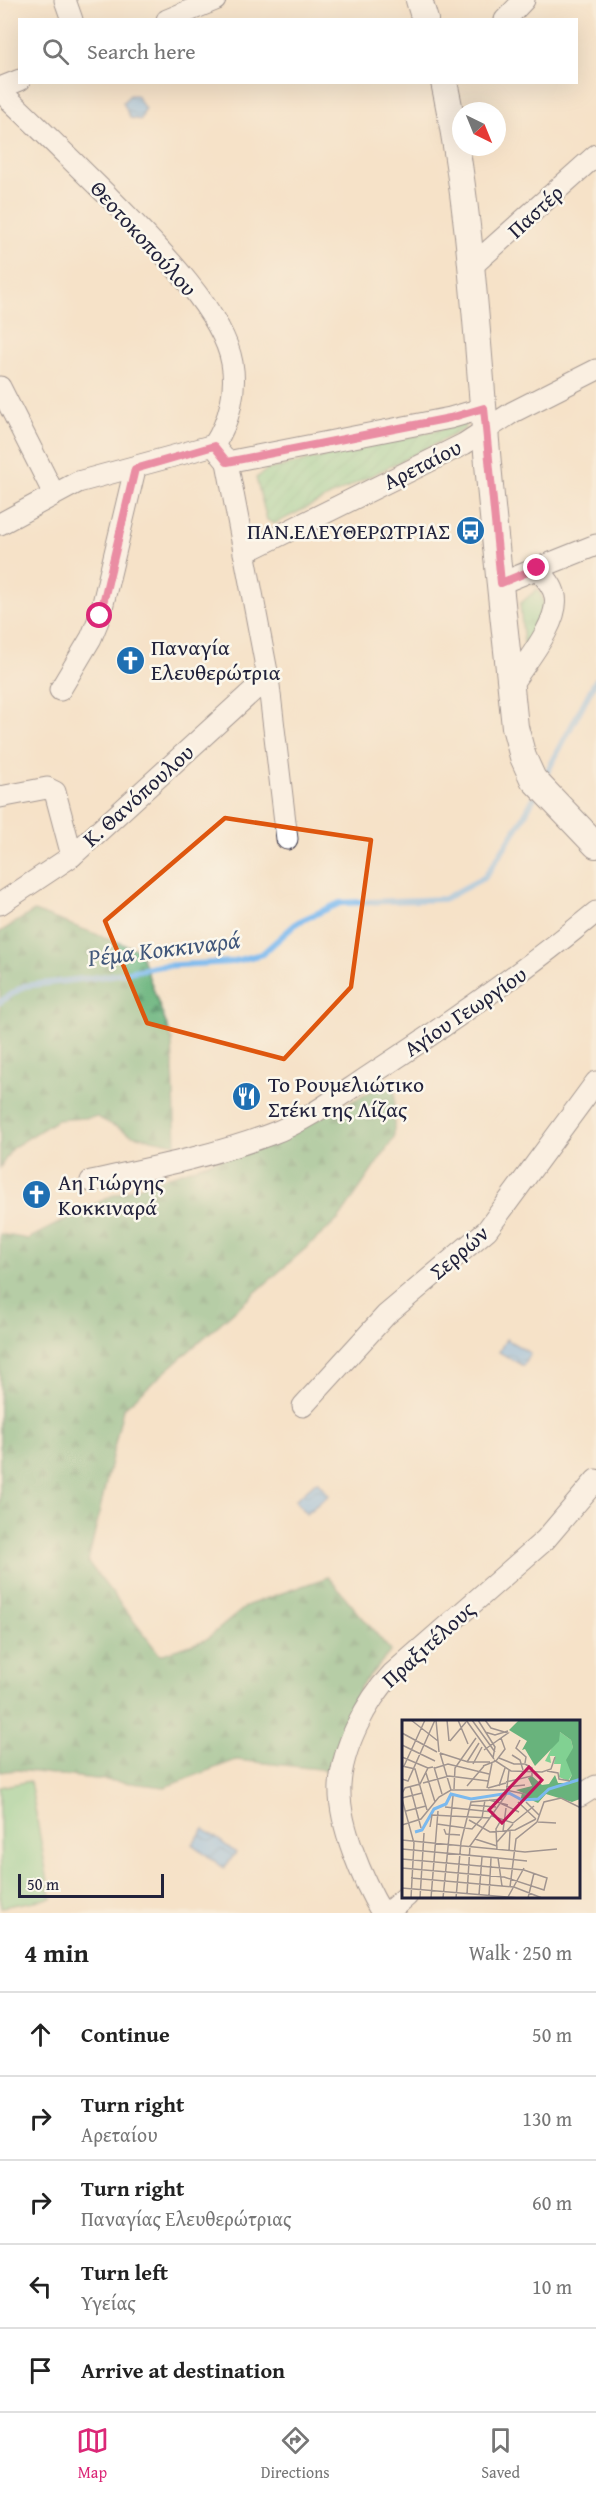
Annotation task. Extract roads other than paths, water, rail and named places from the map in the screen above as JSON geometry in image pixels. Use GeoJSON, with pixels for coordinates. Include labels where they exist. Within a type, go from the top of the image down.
{"type":"FeatureCollection","features":[{"type":"Feature","properties":{"kind":"street"},"geometry":{"type":"LineString","coordinates":[[65,0],[71,18]]}},
{"type":"Feature","properties":{"kind":"street"},"geometry":{"type":"LineString","coordinates":[[172,18],[215,0]]}},
{"type":"Feature","properties":{"kind":"street"},"geometry":{"type":"LineString","coordinates":[[419,0],[424,18]]}},
{"type":"Feature","properties":{"kind":"street"},"geometry":{"type":"LineString","coordinates":[[507,18],[524,0]]}},
{"type":"Feature","properties":{"kind":"street"},"geometry":{"type":"LineString","coordinates":[[0,90],[18,81]]}},
{"type":"Feature","properties":{"kind":"street"},"geometry":{"type":"LineString","coordinates":[[444,84],[456,136],[472,266],[484,418],[515,727],[523,758],[533,779],[596,845]]}},
{"type":"Feature","properties":{"kind":"street","name":"Θεοτοκοπούλου"},"geometry":{"type":"LineString","coordinates":[[0,90],[148,237],[186,279],[225,341],[232,363],[231,402],[221,454]]}},
{"type":"Feature","properties":{"kind":"street","name":"Παστέρ"},"geometry":{"type":"LineString","coordinates":[[472,266],[596,155]]}},
{"type":"Feature","properties":{"kind":"street","name":"Αρεταίου"},"geometry":{"type":"LineString","coordinates":[[0,524],[78,482],[135,469],[221,454],[450,418],[484,418],[596,370]]}},
{"type":"Feature","properties":{"kind":"street"},"geometry":{"type":"LineString","coordinates":[[0,387],[54,494]]}},
{"type":"Feature","properties":{"kind":"street","name":"Αρεταίου"},"geometry":{"type":"LineString","coordinates":[[244,553],[464,444],[484,418]]}},
{"type":"Feature","properties":{"kind":"street"},"geometry":{"type":"LineString","coordinates":[[221,454],[244,553],[268,677],[287,839]]}},
{"type":"Feature","properties":{"kind":"street"},"geometry":{"type":"LineString","coordinates":[[60,690],[91,638],[100,616],[135,469]]}},
{"type":"Feature","properties":{"kind":"street"},"geometry":{"type":"LineString","coordinates":[[501,583],[596,544]]}},
{"type":"Feature","properties":{"kind":"street"},"geometry":{"type":"LineString","coordinates":[[511,685],[535,649],[556,608],[555,594],[537,568]]}},
{"type":"Feature","properties":{"kind":"street","name":"Κ. Θανόπουλου"},"geometry":{"type":"LineString","coordinates":[[0,904],[72,856],[268,677]]}},
{"type":"Feature","properties":{"kind":"street"},"geometry":{"type":"LineString","coordinates":[[0,797],[47,788],[55,792],[72,856]]}},
{"type":"Feature","properties":{"kind":"street","name":"Αγίου Γεωργίου"},"geometry":{"type":"LineString","coordinates":[[91,1181],[171,1164],[273,1134],[312,1113],[472,1008],[532,965],[596,912]]}},
{"type":"Feature","properties":{"kind":"street","name":"Σερρών"},"geometry":{"type":"LineString","coordinates":[[303,1406],[386,1315],[488,1230],[596,1082]]}},
{"type":"Feature","properties":{"kind":"street","name":"Πραξιτέλους"},"geometry":{"type":"LineString","coordinates":[[382,1913],[366,1887],[341,1806],[340,1786],[345,1764],[366,1710],[378,1688],[544,1540],[574,1509],[596,1480]]}},
{"type":"Feature","properties":{"kind":"street"},"geometry":{"type":"LineString","coordinates":[[581,1795],[596,1786]]}},
{"type":"Feature","properties":{"kind":"street"},"geometry":{"type":"LineString","coordinates":[[387,1913],[405,1898]]}},
{"type":"Feature","properties":{"kind":"water"},"geometry":{"type":"Polygon","coordinates":[[[130,95],[136,95],[145,109],[141,120],[130,118],[123,102],[130,95]]]}},
{"type":"Feature","properties":{"kind":"water"},"geometry":{"type":"Polygon","coordinates":[[[506,1339],[530,1353],[523,1366],[499,1352],[506,1339]]]}},
{"type":"Feature","properties":{"kind":"water"},"geometry":{"type":"Polygon","coordinates":[[[317,1481],[329,1495],[306,1514],[295,1500],[317,1481]]]}},
{"type":"Feature","properties":{"kind":"water"},"geometry":{"type":"Polygon","coordinates":[[[204,1829],[236,1853],[224,1868],[192,1844],[204,1829]]]}},
{"type":"Feature","properties":{"kind":"waterway","name":"Ρέμα Κοκκιναρά"},"geometry":{"type":"LineString","coordinates":[[543,780],[596,680]]}},
{"type":"Feature","properties":{"kind":"waterway","name":"Ρέμα Κοκκιναρά"},"geometry":{"type":"LineString","coordinates":[[0,1002],[24,986],[107,976],[160,966],[231,962],[262,954],[298,922],[340,903],[444,899],[485,877],[522,820],[537,792]]}},
{"type":"Feature","properties":{"kind":"place","name":"ΠΑΝ.ΕΛΕΥΘΕΡΩΤΡΙΑΣ"},"geometry":{"type":"Point","coordinates":[471,531]}},
{"type":"Feature","properties":{"kind":"place","name":"Παναγία Ελευθερώτρια"},"geometry":{"type":"Point","coordinates":[130,660]}},
{"type":"Feature","properties":{"kind":"place","name":"Το Ρουμελιώτικο Στέκι της Λίζας"},"geometry":{"type":"Point","coordinates":[247,1097]}},
{"type":"Feature","properties":{"kind":"place","name":"Αη Γιώργης Κοκκιναρά"},"geometry":{"type":"Point","coordinates":[37,1195]}}]}
